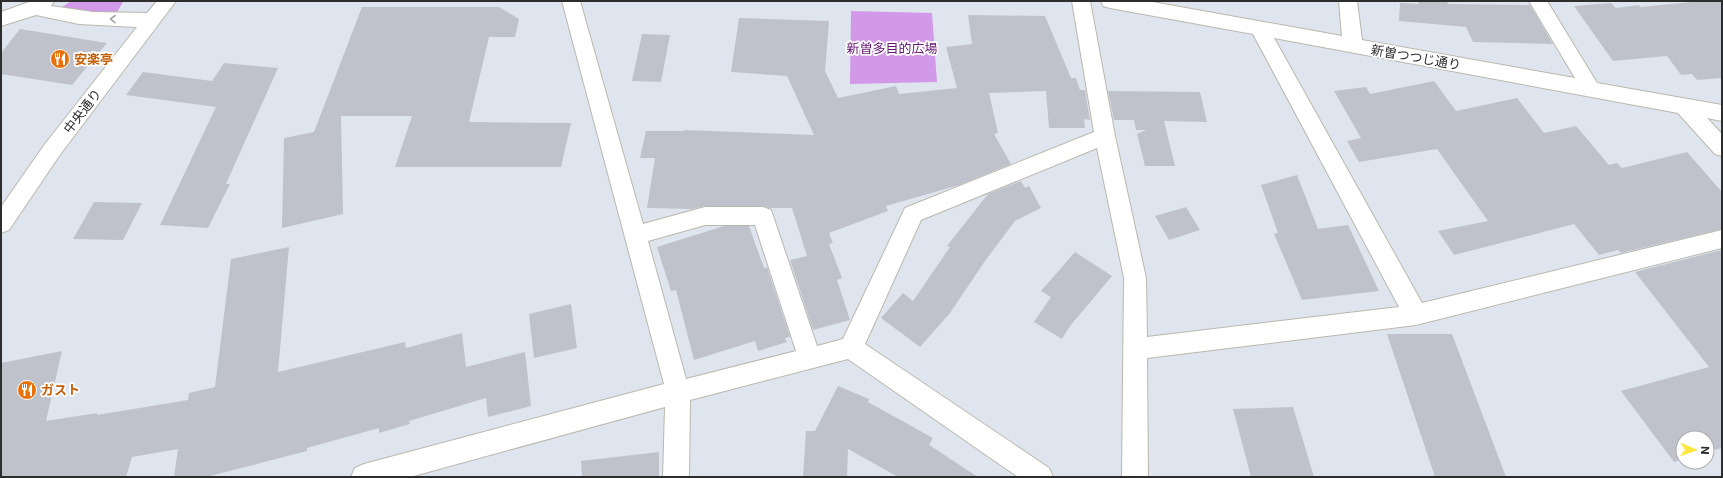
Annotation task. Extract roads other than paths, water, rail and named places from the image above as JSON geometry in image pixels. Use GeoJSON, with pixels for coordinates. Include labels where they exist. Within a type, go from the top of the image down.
{"type":"FeatureCollection","features":[{"type":"Feature","properties":{"kind":"street","name":"中央通り"},"geometry":{"type":"LineString","coordinates":[[1,224],[52,150],[167,1]]}},
{"type":"Feature","properties":{"kind":"street"},"geometry":{"type":"LineString","coordinates":[[571,1],[678,392],[676,477]]}},
{"type":"Feature","properties":{"kind":"street"},"geometry":{"type":"LineString","coordinates":[[1081,1],[1105,136],[1135,278],[1135,477]]}},
{"type":"Feature","properties":{"kind":"street","name":"新曽つつじ通り"},"geometry":{"type":"LineString","coordinates":[[1110,1],[1722,113]]}},
{"type":"Feature","properties":{"kind":"street"},"geometry":{"type":"LineString","coordinates":[[1348,1],[1353,46]]}},
{"type":"Feature","properties":{"kind":"street"},"geometry":{"type":"LineString","coordinates":[[1538,1],[1592,89]]}},
{"type":"Feature","properties":{"kind":"street"},"geometry":{"type":"LineString","coordinates":[[1,19],[40,4],[50,12],[86,18],[152,20]]}},
{"type":"Feature","properties":{"kind":"street"},"geometry":{"type":"LineString","coordinates":[[1259,28],[1416,315]]}},
{"type":"Feature","properties":{"kind":"street"},"geometry":{"type":"LineString","coordinates":[[1684,106],[1722,148]]}},
{"type":"Feature","properties":{"kind":"street"},"geometry":{"type":"LineString","coordinates":[[851,348],[913,214],[1105,136]]}},
{"type":"Feature","properties":{"kind":"street"},"geometry":{"type":"LineString","coordinates":[[635,235],[706,216],[763,216],[810,359]]}},
{"type":"Feature","properties":{"kind":"street"},"geometry":{"type":"LineString","coordinates":[[1135,349],[1416,315],[1722,239]]}},
{"type":"Feature","properties":{"kind":"street"},"geometry":{"type":"LineString","coordinates":[[364,477],[678,392],[851,348],[1040,477]]}},
{"type":"Feature","properties":{"kind":"place","name":"安楽亭"},"geometry":{"type":"Point","coordinates":[60,59]}},
{"type":"Feature","properties":{"kind":"place","name":"ガスト"},"geometry":{"type":"Point","coordinates":[27,390]}},
{"type":"Feature","properties":{"kind":"park label","name":"新曽多目的広場"},"geometry":{"type":"Point","coordinates":[892,48]}}]}
